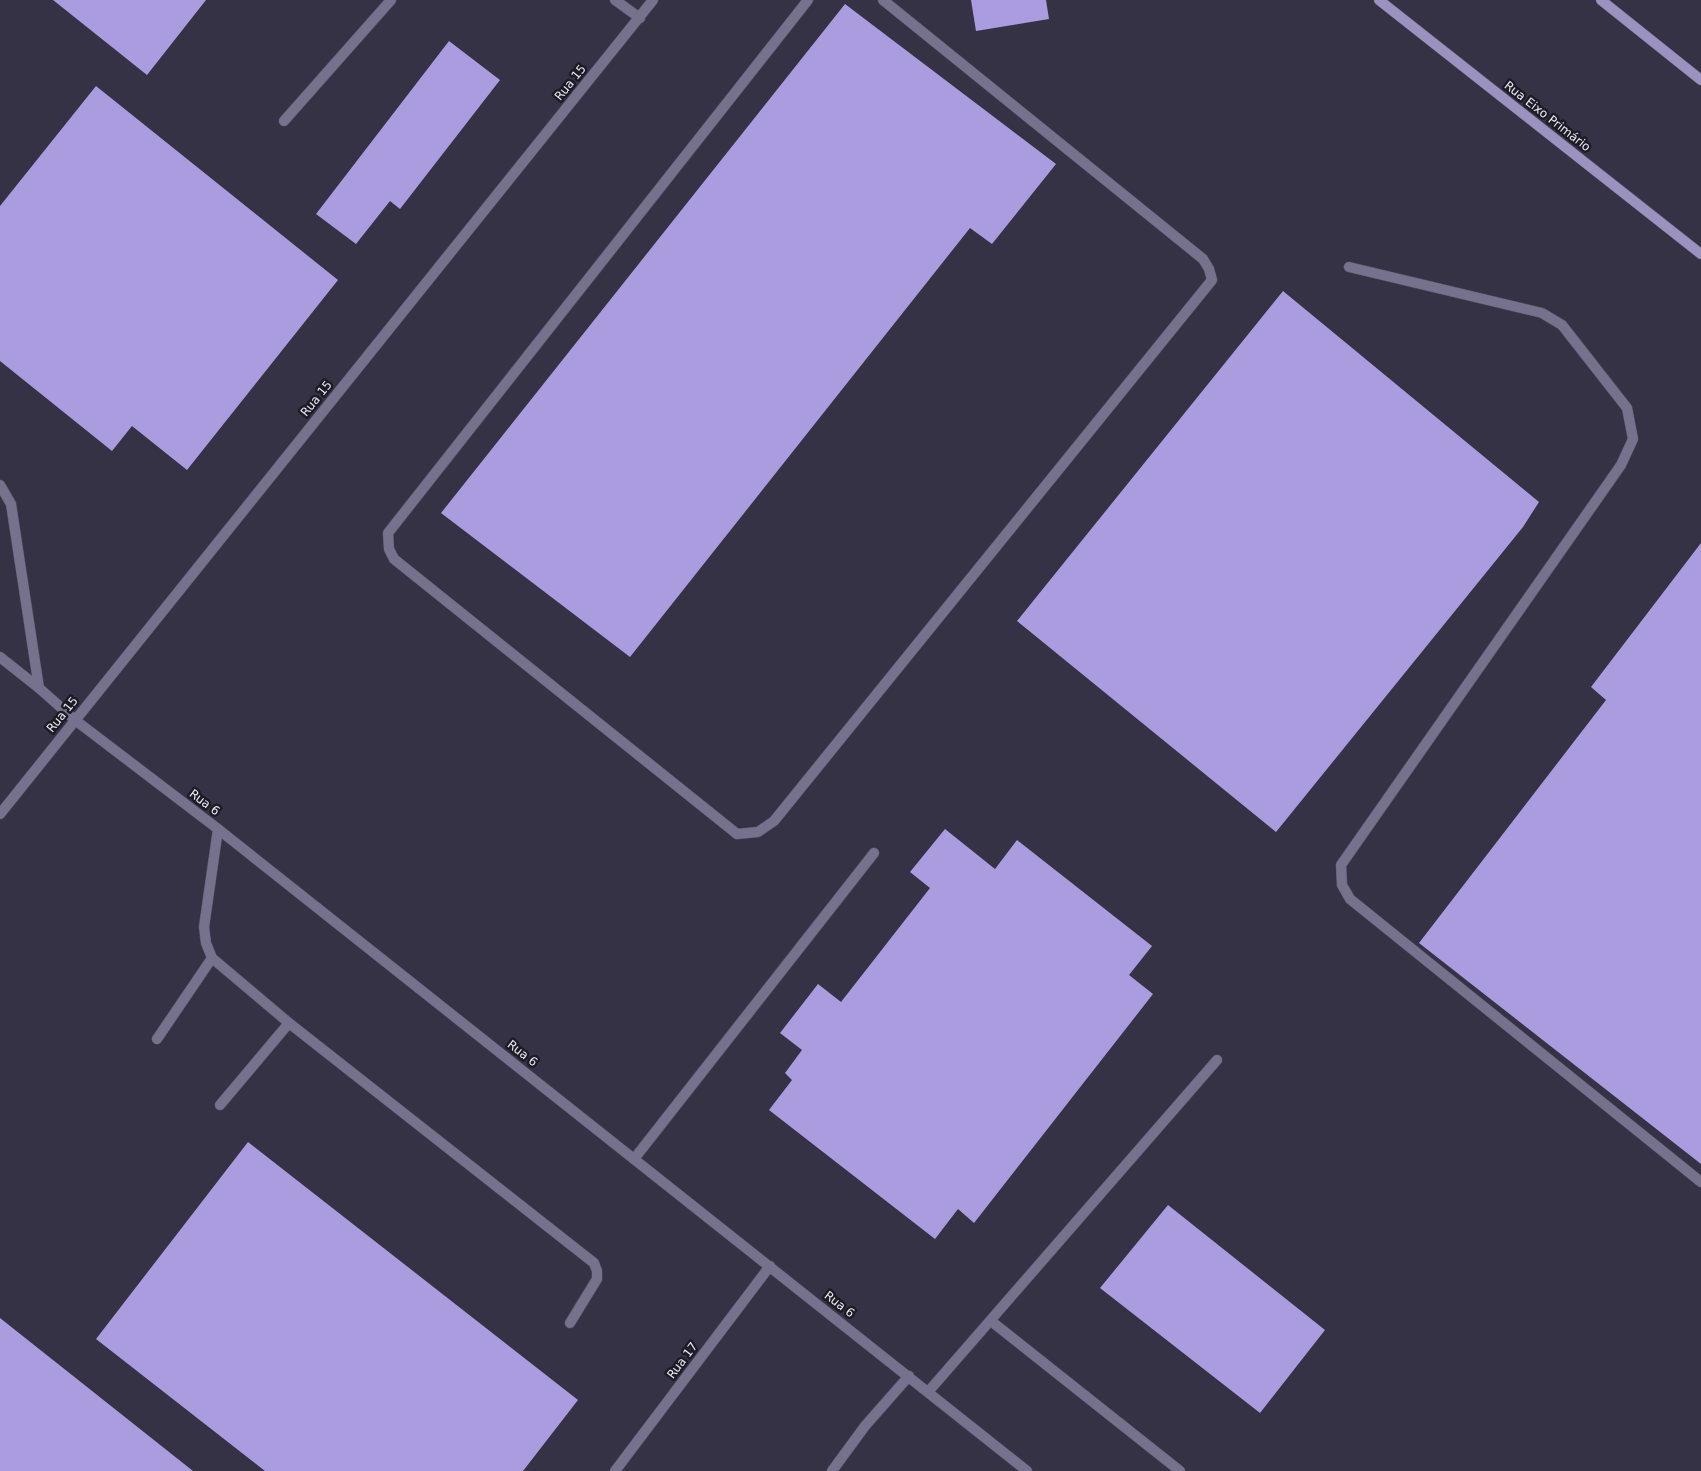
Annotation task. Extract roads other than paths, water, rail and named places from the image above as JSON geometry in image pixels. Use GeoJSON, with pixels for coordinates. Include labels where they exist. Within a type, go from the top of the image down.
{"type":"FeatureCollection","features":[{"type":"Feature","properties":{"kind":"street"},"geometry":{"type":"LineString","coordinates":[[284,121],[391,0]]}},
{"type":"Feature","properties":{"kind":"street"},"geometry":{"type":"LineString","coordinates":[[615,0],[640,18]]}},
{"type":"Feature","properties":{"kind":"street","name":"Rua 15"},"geometry":{"type":"LineString","coordinates":[[0,814],[653,0]]}},
{"type":"Feature","properties":{"kind":"street"},"geometry":{"type":"LineString","coordinates":[[808,0],[388,533],[389,549],[394,560],[736,834],[758,832],[774,821],[1212,280],[1209,269],[1203,259],[883,0]]}},
{"type":"Feature","properties":{"kind":"street","name":"Rua Eixo Primário"},"geometry":{"type":"LineString","coordinates":[[1378,0],[1701,254]]}},
{"type":"Feature","properties":{"kind":"street"},"geometry":{"type":"LineString","coordinates":[[1601,0],[1701,80]]}},
{"type":"Feature","properties":{"kind":"street"},"geometry":{"type":"LineString","coordinates":[[1349,268],[1542,313],[1562,325],[1627,408],[1633,439],[1621,465],[1341,865],[1342,886],[1350,899],[1701,1182]]}},
{"type":"Feature","properties":{"kind":"street"},"geometry":{"type":"LineString","coordinates":[[0,485],[11,504],[39,688]]}},
{"type":"Feature","properties":{"kind":"street","name":"Rua 6"},"geometry":{"type":"LineString","coordinates":[[0,658],[39,688],[75,720],[218,829],[1027,1471]]}},
{"type":"Feature","properties":{"kind":"street"},"geometry":{"type":"LineString","coordinates":[[218,829],[204,927],[206,944],[212,958],[290,1024],[594,1263],[597,1279],[570,1323]]}},
{"type":"Feature","properties":{"kind":"street"},"geometry":{"type":"LineString","coordinates":[[634,1159],[874,853]]}},
{"type":"Feature","properties":{"kind":"street"},"geometry":{"type":"LineString","coordinates":[[157,1039],[212,958]]}},
{"type":"Feature","properties":{"kind":"street"},"geometry":{"type":"LineString","coordinates":[[220,1105],[290,1024]]}},
{"type":"Feature","properties":{"kind":"street"},"geometry":{"type":"LineString","coordinates":[[928,1392],[1217,1060]]}},
{"type":"Feature","properties":{"kind":"street","name":"Rua 17"},"geometry":{"type":"LineString","coordinates":[[615,1471],[770,1266]]}},
{"type":"Feature","properties":{"kind":"street"},"geometry":{"type":"LineString","coordinates":[[991,1321],[1180,1471]]}},
{"type":"Feature","properties":{"kind":"street"},"geometry":{"type":"LineString","coordinates":[[832,1471],[865,1426],[908,1376]]}}]}
